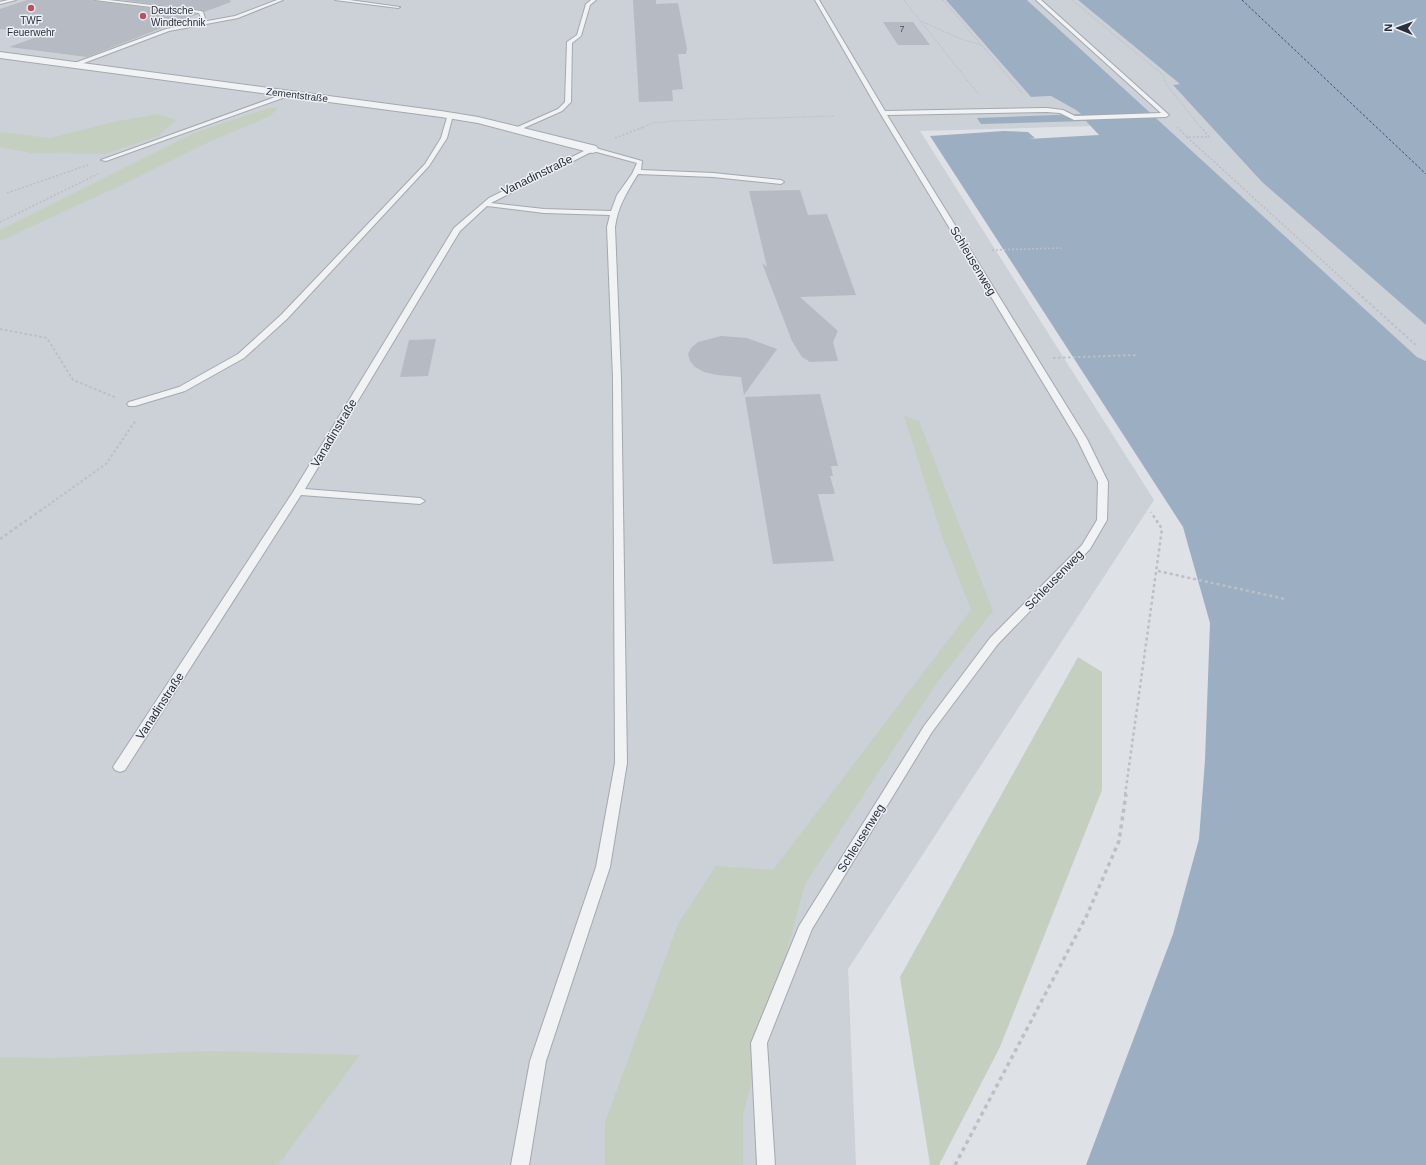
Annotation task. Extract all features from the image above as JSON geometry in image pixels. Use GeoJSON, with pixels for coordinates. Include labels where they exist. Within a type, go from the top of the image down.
{"type":"FeatureCollection","features":[{"type":"Feature","properties":{"kind":"street","name":"Zementstraße"},"geometry":{"type":"LineString","coordinates":[[0,55],[450,115],[592,149]]}},
{"type":"Feature","properties":{"kind":"lane"},"geometry":{"type":"LineString","coordinates":[[0,3],[14,0]]}},
{"type":"Feature","properties":{"kind":"lane"},"geometry":{"type":"LineString","coordinates":[[97,0],[201,12],[203,18],[197,25]]}},
{"type":"Feature","properties":{"kind":"lane"},"geometry":{"type":"LineString","coordinates":[[74,65],[168,30],[236,17],[280,0]]}},
{"type":"Feature","properties":{"kind":"lane"},"geometry":{"type":"LineString","coordinates":[[337,0],[398,7]]}},
{"type":"Feature","properties":{"kind":"lane"},"geometry":{"type":"LineString","coordinates":[[515,130],[560,110],[568,102],[570,42],[579,36],[588,4],[594,0]]}},
{"type":"Feature","properties":{"kind":"lane","name":"Schleusenweg"},"geometry":{"type":"LineString","coordinates":[[766,1165],[759,1043],[806,926],[928,729],[994,641],[1086,547],[1102,520],[1103,482],[1082,439],[883,113],[817,0]]}},
{"type":"Feature","properties":{"kind":"lane"},"geometry":{"type":"LineString","coordinates":[[883,113],[1053,110],[1070,115],[1074,118],[1166,115],[1038,0]]}},
{"type":"Feature","properties":{"kind":"lane"},"geometry":{"type":"LineString","coordinates":[[104,160],[289,94]]}},
{"type":"Feature","properties":{"kind":"lane"},"geometry":{"type":"LineString","coordinates":[[132,404],[182,389],[241,356],[284,317],[427,165],[444,138],[450,115]]}},
{"type":"Feature","properties":{"kind":"lane"},"geometry":{"type":"LineString","coordinates":[[520,1165],[538,1060],[603,867],[622,763],[617,378],[611,227],[613,213],[623,191],[637,172],[640,162],[592,149]]}},
{"type":"Feature","properties":{"kind":"lane","name":"Vanadinstraße"},"geometry":{"type":"LineString","coordinates":[[120,767],[298,492],[456,230],[491,199],[592,149]]}},
{"type":"Feature","properties":{"kind":"lane"},"geometry":{"type":"LineString","coordinates":[[637,172],[713,175],[781,182]]}},
{"type":"Feature","properties":{"kind":"lane"},"geometry":{"type":"LineString","coordinates":[[485,204],[544,211],[613,213]]}},
{"type":"Feature","properties":{"kind":"lane"},"geometry":{"type":"LineString","coordinates":[[298,492],[420,502]]}},
{"type":"Feature","properties":{"kind":"path"},"geometry":{"type":"LineString","coordinates":[[904,0],[991,110]]}},
{"type":"Feature","properties":{"kind":"path"},"geometry":{"type":"LineString","coordinates":[[943,0],[1037,110]]}},
{"type":"Feature","properties":{"kind":"path"},"geometry":{"type":"LineString","coordinates":[[920,20],[961,39],[981,45]]}},
{"type":"Feature","properties":{"kind":"path"},"geometry":{"type":"LineString","coordinates":[[592,149],[634,129],[653,123],[836,116]]}},
{"type":"Feature","properties":{"kind":"path"},"geometry":{"type":"LineString","coordinates":[[1186,137],[1417,346]]}},
{"type":"Feature","properties":{"kind":"path"},"geometry":{"type":"LineString","coordinates":[[7,193],[104,160]]}},
{"type":"Feature","properties":{"kind":"path"},"geometry":{"type":"LineString","coordinates":[[0,222],[98,174]]}},
{"type":"Feature","properties":{"kind":"path"},"geometry":{"type":"LineString","coordinates":[[992,250],[1060,248]]}},
{"type":"Feature","properties":{"kind":"path"},"geometry":{"type":"LineString","coordinates":[[0,329],[47,338],[73,380],[132,404],[137,421],[106,464],[0,539]]}},
{"type":"Feature","properties":{"kind":"path"},"geometry":{"type":"LineString","coordinates":[[1049,358],[1137,355]]}},
{"type":"Feature","properties":{"kind":"path"},"geometry":{"type":"LineString","coordinates":[[955,1165],[1087,915],[1119,841],[1162,529],[1151,512]]}},
{"type":"Feature","properties":{"kind":"path"},"geometry":{"type":"LineString","coordinates":[[1158,571],[1285,599]]}},
{"type":"Feature","properties":{"kind":"shaded area"},"geometry":{"type":"Polygon","coordinates":[[[0,0],[946,0],[1031,97],[1051,96],[1077,110],[1092,126],[920,131],[1154,500],[848,969],[856,1165],[0,1165],[0,0]]]}},
{"type":"Feature","properties":{"kind":"shaded area"},"geometry":{"type":"Polygon","coordinates":[[[1027,0],[1078,0],[1181,84],[1173,85],[1262,182],[1426,325],[1426,361],[1417,357],[1027,0]]]}},
{"type":"Feature","properties":{"kind":"green space"},"geometry":{"type":"Polygon","coordinates":[[[279,107],[270,116],[209,142],[126,183],[0,241],[0,230],[194,133],[269,108],[279,107]]]}},
{"type":"Feature","properties":{"kind":"green space"},"geometry":{"type":"Polygon","coordinates":[[[158,114],[176,120],[158,136],[105,154],[31,153],[0,147],[0,132],[50,138],[113,122],[158,114]]]}},
{"type":"Feature","properties":{"kind":"green space"},"geometry":{"type":"Polygon","coordinates":[[[904,416],[919,421],[993,611],[937,683],[805,884],[743,1115],[743,1165],[605,1165],[605,1122],[678,924],[716,866],[773,870],[971,610],[943,539],[904,416]]]}},
{"type":"Feature","properties":{"kind":"green space"},"geometry":{"type":"Polygon","coordinates":[[[1078,657],[1102,672],[1102,790],[1000,1047],[939,1165],[930,1165],[900,977],[1078,657]]]}},
{"type":"Feature","properties":{"kind":"green space"},"geometry":{"type":"Polygon","coordinates":[[[210,1051],[360,1055],[278,1165],[0,1165],[0,1057],[51,1058],[210,1051]]]}},
{"type":"Feature","properties":{"kind":"water"},"geometry":{"type":"Polygon","coordinates":[[[946,0],[1027,0],[1417,357],[1426,361],[1426,1165],[1086,1165],[1173,934],[1199,839],[1205,760],[1210,623],[1183,527],[930,136],[1004,131],[1028,132],[1035,138],[1028,139],[1099,135],[1086,121],[981,124],[977,118],[1081,114],[1051,96],[1031,97],[946,0]]]}},
{"type":"Feature","properties":{"kind":"water"},"geometry":{"type":"Polygon","coordinates":[[[1078,0],[1426,0],[1426,325],[1262,182],[1173,85],[1180,84],[1078,0]]]}},
{"type":"Feature","properties":{"kind":"building"},"geometry":{"type":"Polygon","coordinates":[[[27,0],[94,0],[198,14],[87,57],[9,47],[45,34],[0,29],[0,9],[27,0]]]}},
{"type":"Feature","properties":{"kind":"building"},"geometry":{"type":"Polygon","coordinates":[[[122,0],[230,0],[231,2],[204,12],[201,10],[122,0]]]}},
{"type":"Feature","properties":{"kind":"building"},"geometry":{"type":"Polygon","coordinates":[[[633,0],[656,0],[656,4],[678,3],[687,49],[686,54],[678,54],[683,89],[672,90],[673,101],[639,102],[633,0]]]}},
{"type":"Feature","properties":{"kind":"building"},"geometry":{"type":"Polygon","coordinates":[[[883,22],[913,22],[930,45],[898,45],[883,22]]]}},
{"type":"Feature","properties":{"kind":"building"},"geometry":{"type":"Polygon","coordinates":[[[800,190],[808,215],[827,214],[856,295],[800,297],[838,331],[833,342],[838,361],[810,362],[802,357],[792,341],[762,263],[767,267],[749,191],[800,190]]]}},
{"type":"Feature","properties":{"kind":"building"},"geometry":{"type":"Polygon","coordinates":[[[721,336],[747,338],[777,349],[744,395],[741,377],[717,375],[704,372],[695,367],[690,361],[688,354],[691,348],[698,342],[721,336]]]}},
{"type":"Feature","properties":{"kind":"building"},"geometry":{"type":"Polygon","coordinates":[[[436,339],[428,376],[400,377],[409,340],[436,339]]]}},
{"type":"Feature","properties":{"kind":"building"},"geometry":{"type":"Polygon","coordinates":[[[820,394],[838,466],[831,466],[833,476],[830,476],[835,494],[818,494],[834,561],[773,564],[745,397],[820,394]]]}},
{"type":"Feature","properties":{"kind":"ferry route"},"geometry":{"type":"LineString","coordinates":[[1242,0],[1426,174]]}},
{"type":"Feature","properties":{"kind":"place","name":"TWF Feuerwehr"},"geometry":{"type":"Point","coordinates":[31,8]}},
{"type":"Feature","properties":{"kind":"place","name":"Deutsche Windtechnik"},"geometry":{"type":"Point","coordinates":[143,16]}}]}
